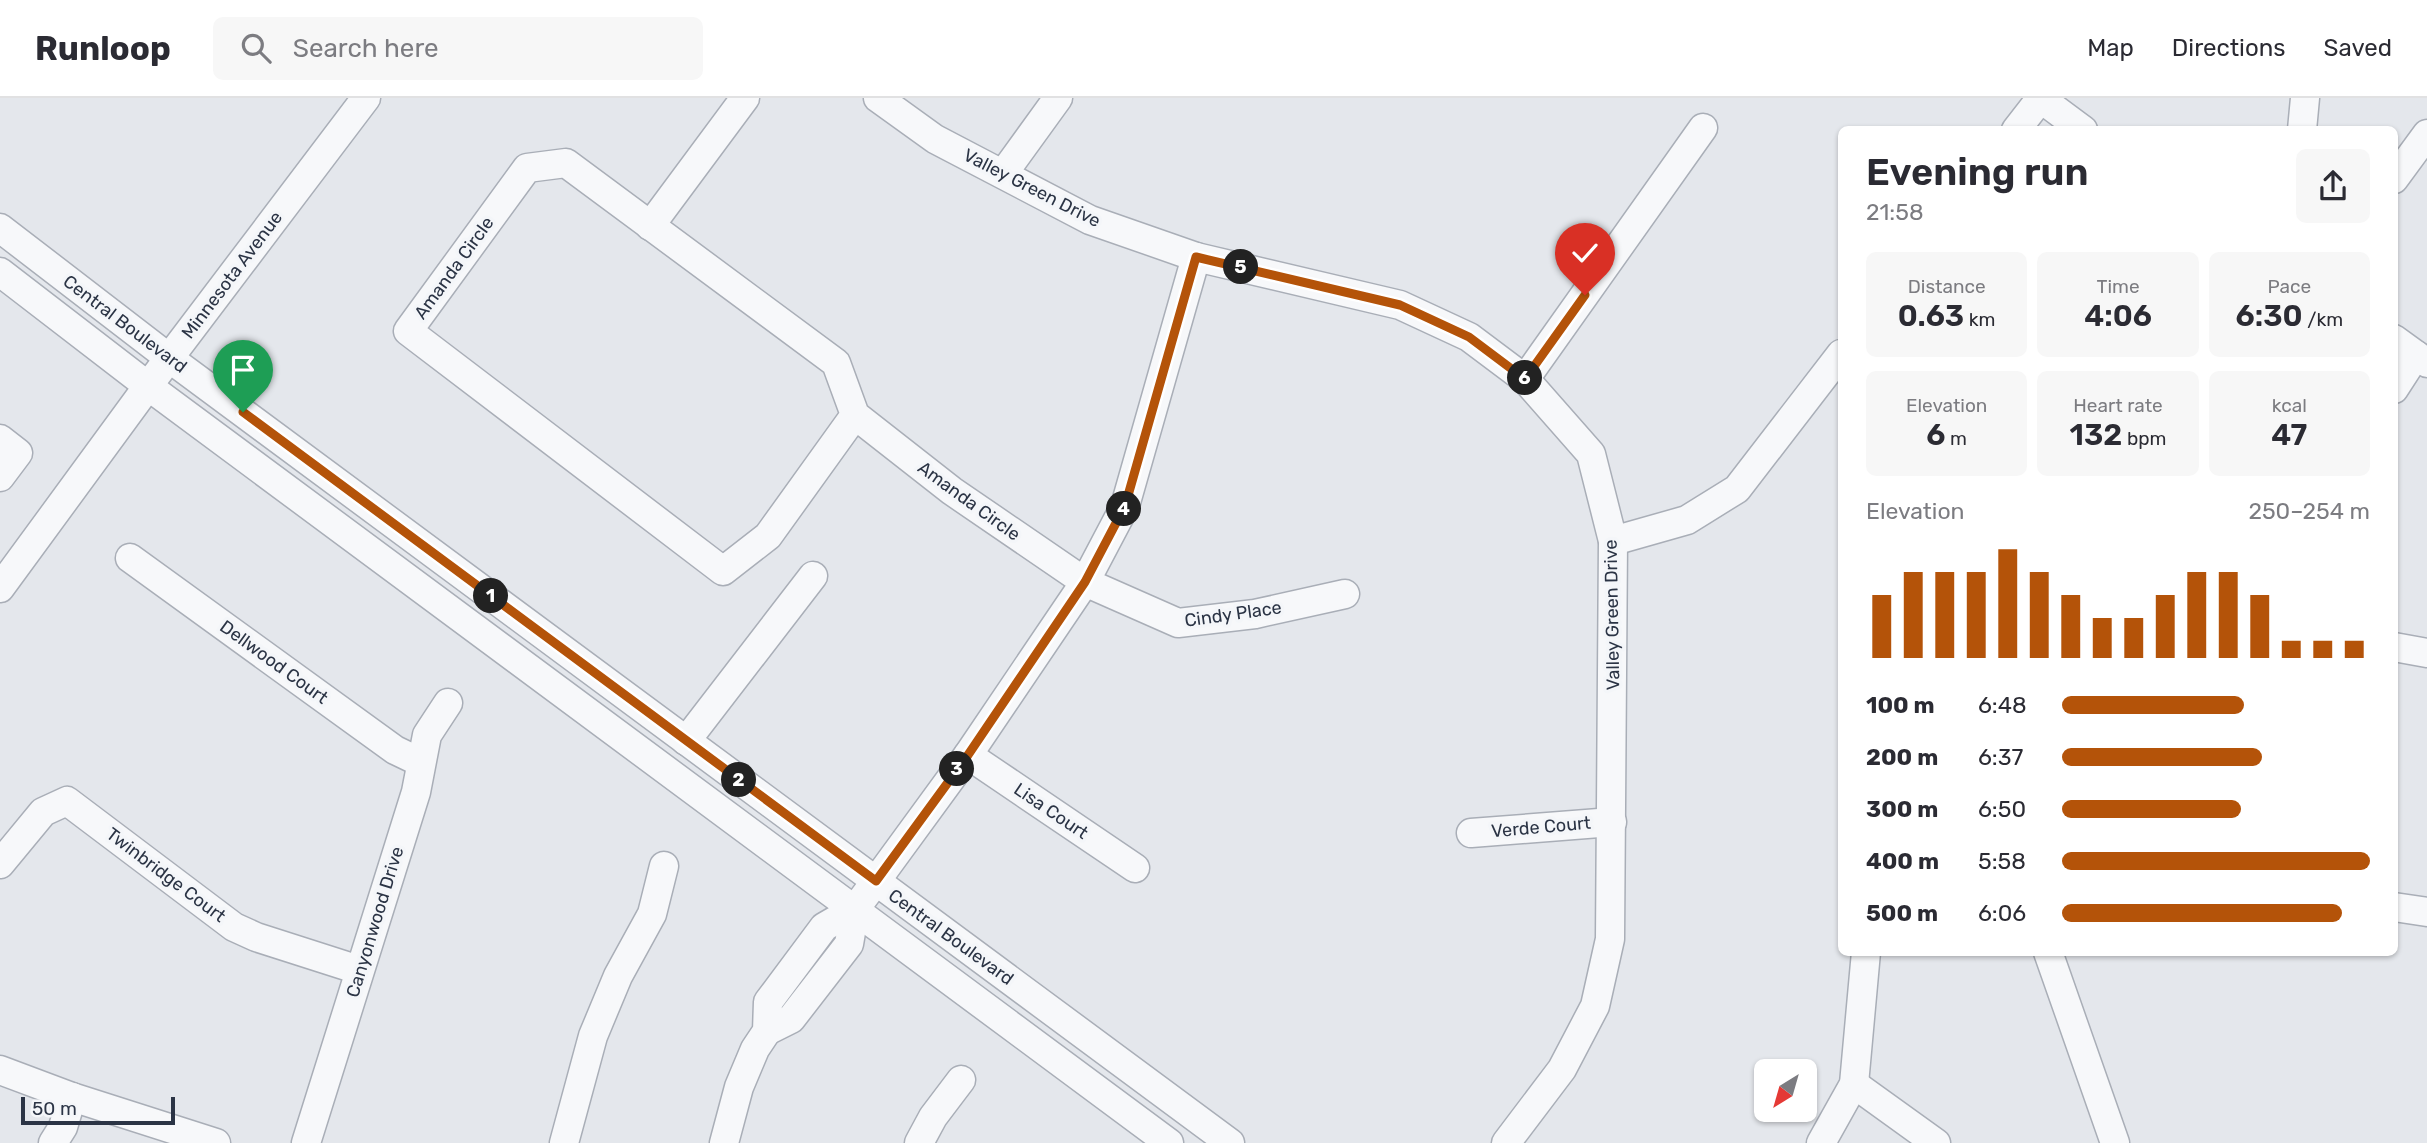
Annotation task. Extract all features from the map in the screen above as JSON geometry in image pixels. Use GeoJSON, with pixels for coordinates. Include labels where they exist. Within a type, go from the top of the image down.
{"type":"FeatureCollection","features":[{"type":"Feature","properties":{"kind":"street","name":"Minnesota Avenue"},"geometry":{"type":"LineString","coordinates":[[0,588],[148,386],[366,98]]}},
{"type":"Feature","properties":{"kind":"street"},"geometry":{"type":"LineString","coordinates":[[650,226],[745,98]]}},
{"type":"Feature","properties":{"kind":"street","name":"Valley Green Drive"},"geometry":{"type":"LineString","coordinates":[[878,98],[935,139],[1090,220],[1196,257],[1400,305],[1469,337],[1525,379],[1591,454],[1613,541],[1611,939],[1595,1006],[1563,1069],[1507,1142]]}},
{"type":"Feature","properties":{"kind":"street"},"geometry":{"type":"LineString","coordinates":[[1003,174],[1058,98]]}},
{"type":"Feature","properties":{"kind":"street"},"geometry":{"type":"LineString","coordinates":[[2019,126],[2040,98],[2078,126]]}},
{"type":"Feature","properties":{"kind":"street"},"geometry":{"type":"LineString","coordinates":[[2302,126],[2305,98]]}},
{"type":"Feature","properties":{"kind":"street"},"geometry":{"type":"LineString","coordinates":[[1525,379],[1703,128]]}},
{"type":"Feature","properties":{"kind":"street"},"geometry":{"type":"LineString","coordinates":[[2398,173],[2427,134]]}},
{"type":"Feature","properties":{"kind":"street","name":"Amanda Circle"},"geometry":{"type":"LineString","coordinates":[[855,415],[768,536],[723,571],[408,331],[527,168],[566,163],[836,363],[855,415],[952,491],[1085,582]]}},
{"type":"Feature","properties":{"kind":"street","name":"Central Boulevard"},"geometry":{"type":"LineString","coordinates":[[0,228],[169,358],[1230,1143]]}},
{"type":"Feature","properties":{"kind":"street"},"geometry":{"type":"LineString","coordinates":[[724,1143],[739,1087],[755,1049],[767,1031],[791,1019],[849,944],[855,909],[968,755],[1085,582],[1125,506],[1196,257]]}},
{"type":"Feature","properties":{"kind":"street","name":"Central Boulevard"},"geometry":{"type":"LineString","coordinates":[[0,272],[148,386],[1169,1143]]}},
{"type":"Feature","properties":{"kind":"street"},"geometry":{"type":"LineString","coordinates":[[2398,381],[2412,353]]}},
{"type":"Feature","properties":{"kind":"street"},"geometry":{"type":"LineString","coordinates":[[1613,541],[1687,520],[1737,489],[1838,358]]}},
{"type":"Feature","properties":{"kind":"street"},"geometry":{"type":"LineString","coordinates":[[0,439],[18,453],[0,477]]}},
{"type":"Feature","properties":{"kind":"street","name":"Dellwood Court"},"geometry":{"type":"LineString","coordinates":[[130,558],[395,750],[420,762]]}},
{"type":"Feature","properties":{"kind":"street"},"geometry":{"type":"LineString","coordinates":[[686,741],[813,576]]}},
{"type":"Feature","properties":{"kind":"street","name":"Cindy Place"},"geometry":{"type":"LineString","coordinates":[[1085,582],[1178,623],[1255,614],[1345,594]]}},
{"type":"Feature","properties":{"kind":"street"},"geometry":{"type":"LineString","coordinates":[[2398,648],[2427,653]]}},
{"type":"Feature","properties":{"kind":"street","name":"Canyonwood Drive"},"geometry":{"type":"LineString","coordinates":[[306,1143],[416,792],[427,735],[448,704]]}},
{"type":"Feature","properties":{"kind":"street","name":"Lisa Court"},"geometry":{"type":"LineString","coordinates":[[968,755],[1135,867]]}},
{"type":"Feature","properties":{"kind":"street","name":"Twinbridge Court"},"geometry":{"type":"LineString","coordinates":[[0,864],[43,812],[68,801],[234,927],[256,937],[359,970]]}},
{"type":"Feature","properties":{"kind":"street","name":"Verde Court"},"geometry":{"type":"LineString","coordinates":[[1471,833],[1612,822]]}},
{"type":"Feature","properties":{"kind":"street"},"geometry":{"type":"LineString","coordinates":[[564,1143],[593,1037],[618,976],[652,914],[664,866]]}},
{"type":"Feature","properties":{"kind":"street"},"geometry":{"type":"LineString","coordinates":[[2398,908],[2427,912]]}},
{"type":"Feature","properties":{"kind":"street"},"geometry":{"type":"LineString","coordinates":[[1821,1143],[1854,1084],[1866,956]]}},
{"type":"Feature","properties":{"kind":"street"},"geometry":{"type":"LineString","coordinates":[[2049,956],[2115,1143]]}},
{"type":"Feature","properties":{"kind":"street"},"geometry":{"type":"LineString","coordinates":[[0,1070],[72,1097],[216,1143]]}},
{"type":"Feature","properties":{"kind":"street"},"geometry":{"type":"LineString","coordinates":[[919,1143],[933,1116],[961,1080]]}},
{"type":"Feature","properties":{"kind":"street"},"geometry":{"type":"LineString","coordinates":[[1854,1084],[1936,1143]]}},
{"type":"Feature","properties":{"kind":"street"},"geometry":{"type":"LineString","coordinates":[[53,1143],[62,1127],[72,1097]]}},
{"type":"Feature","properties":{"kind":"route"},"geometry":{"type":"LineString","coordinates":[[243,412],[876,881],[968,755],[1085,582],[1125,506],[1196,257],[1400,305],[1469,337],[1525,379],[1585,295]]}}]}
